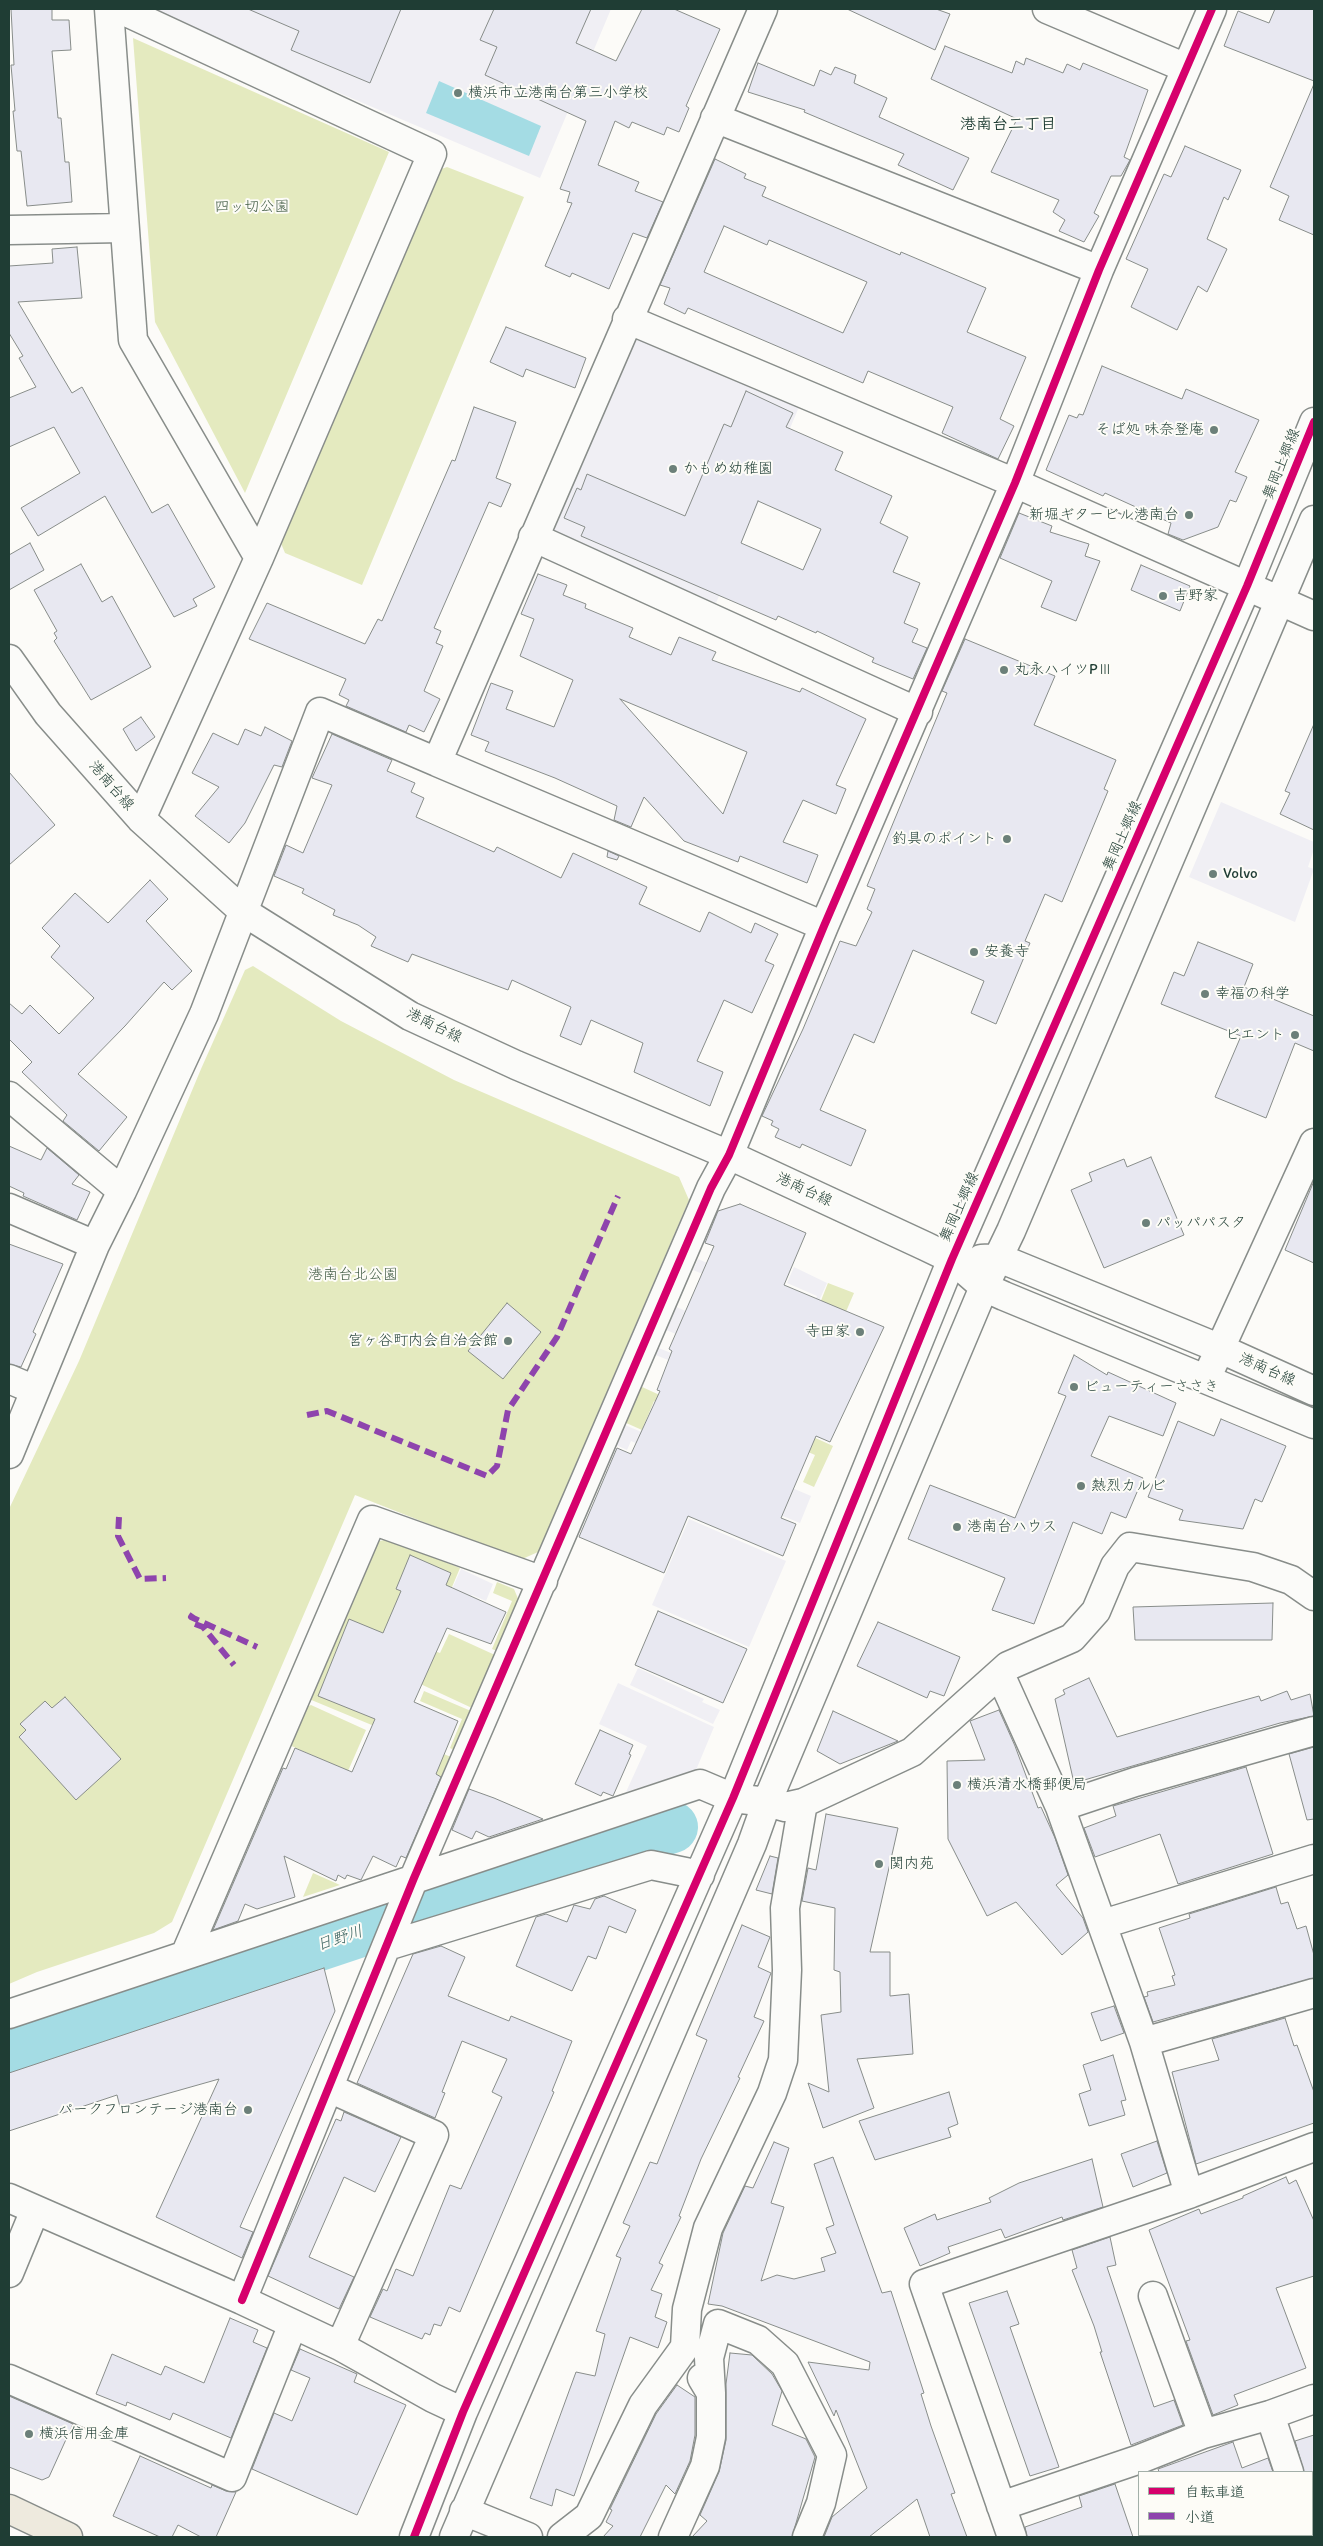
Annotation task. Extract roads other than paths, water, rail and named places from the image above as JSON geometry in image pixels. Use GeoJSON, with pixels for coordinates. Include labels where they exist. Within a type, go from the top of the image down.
{"type":"FeatureCollection","features":[{"type":"Feature","properties":{"kind":"main road"},"geometry":{"type":"LineString","coordinates":[[9,2509],[68,2537]]}},
{"type":"Feature","properties":{"kind":"street"},"geometry":{"type":"LineString","coordinates":[[109,9],[133,340],[259,558]]}},
{"type":"Feature","properties":{"kind":"street"},"geometry":{"type":"LineString","coordinates":[[120,9],[432,154],[259,558],[141,819]]}},
{"type":"Feature","properties":{"kind":"street"},"geometry":{"type":"LineString","coordinates":[[437,762],[762,9]]}},
{"type":"Feature","properties":{"kind":"street"},"geometry":{"type":"LineString","coordinates":[[1047,9],[1186,68]]}},
{"type":"Feature","properties":{"kind":"street"},"geometry":{"type":"LineString","coordinates":[[242,2300],[414,1879],[711,1188],[729,1155],[824,926],[918,712],[1015,483],[1099,270],[1212,9]]}},
{"type":"Feature","properties":{"kind":"street"},"geometry":{"type":"LineString","coordinates":[[715,118],[1099,270]]}},
{"type":"Feature","properties":{"kind":"street"},"geometry":{"type":"LineString","coordinates":[[9,230],[124,228]]}},
{"type":"Feature","properties":{"kind":"street"},"geometry":{"type":"LineString","coordinates":[[627,319],[1015,483],[1314,616]]}},
{"type":"Feature","properties":{"kind":"street","name":"舞岡上郷線"},"geometry":{"type":"LineString","coordinates":[[414,2537],[463,2412],[733,1798],[952,1259],[1247,586],[1314,422]]}},
{"type":"Feature","properties":{"kind":"street"},"geometry":{"type":"LineString","coordinates":[[454,2537],[752,1844],[984,1287],[999,1258],[1281,602],[1314,520]]}},
{"type":"Feature","properties":{"kind":"street"},"geometry":{"type":"LineString","coordinates":[[533,537],[918,712]]}},
{"type":"Feature","properties":{"kind":"street","name":"港南台線"},"geometry":{"type":"LineString","coordinates":[[9,659],[48,714],[141,819],[244,912],[410,1016],[516,1065],[729,1155],[952,1259]]}},
{"type":"Feature","properties":{"kind":"street"},"geometry":{"type":"LineString","coordinates":[[9,1454],[96,1245],[204,1014],[320,712],[824,926]]}},
{"type":"Feature","properties":{"kind":"street"},"geometry":{"type":"LineString","coordinates":[[9,1096],[122,1191]]}},
{"type":"Feature","properties":{"kind":"street"},"geometry":{"type":"LineString","coordinates":[[1206,1378],[1314,1143]]}},
{"type":"Feature","properties":{"kind":"street"},"geometry":{"type":"LineString","coordinates":[[9,1208],[96,1245]]}},
{"type":"Feature","properties":{"kind":"street"},"geometry":{"type":"LineString","coordinates":[[952,1259],[999,1258]]}},
{"type":"Feature","properties":{"kind":"street","name":"港南台線"},"geometry":{"type":"LineString","coordinates":[[999,1258],[1314,1391]]}},
{"type":"Feature","properties":{"kind":"street"},"geometry":{"type":"LineString","coordinates":[[952,1259],[984,1287],[1314,1424]]}},
{"type":"Feature","properties":{"kind":"street"},"geometry":{"type":"LineString","coordinates":[[9,1379],[35,1390]]}},
{"type":"Feature","properties":{"kind":"street"},"geometry":{"type":"LineString","coordinates":[[186,1953],[372,1520],[543,1581]]}},
{"type":"Feature","properties":{"kind":"street"},"geometry":{"type":"LineString","coordinates":[[9,2014],[186,1953],[700,1784],[733,1798],[768,1802],[785,1807],[803,1803],[912,1752],[1008,1666],[1072,1638],[1096,1611],[1115,1566],[1130,1547],[1253,1566],[1291,1580],[1314,1596]]}},
{"type":"Feature","properties":{"kind":"street"},"geometry":{"type":"LineString","coordinates":[[1000,1674],[1060,1807],[1103,1924],[1144,2042],[1189,2194]]}},
{"type":"Feature","properties":{"kind":"street"},"geometry":{"type":"LineString","coordinates":[[1060,1807],[1135,1782],[1314,1732]]}},
{"type":"Feature","properties":{"kind":"street"},"geometry":{"type":"LineString","coordinates":[[710,2394],[686,2347],[687,2310],[708,2228],[772,2093],[783,2060],[787,1970],[785,1908],[803,1803]]}},
{"type":"Feature","properties":{"kind":"street"},"geometry":{"type":"LineString","coordinates":[[1103,1924],[1314,1860]]}},
{"type":"Feature","properties":{"kind":"street"},"geometry":{"type":"LineString","coordinates":[[387,1945],[651,1864],[700,1875]]}},
{"type":"Feature","properties":{"kind":"street"},"geometry":{"type":"LineString","coordinates":[[1144,2042],[1314,1993]]}},
{"type":"Feature","properties":{"kind":"street"},"geometry":{"type":"LineString","coordinates":[[330,2088],[434,2135],[340,2346]]}},
{"type":"Feature","properties":{"kind":"street"},"geometry":{"type":"LineString","coordinates":[[1012,2537],[924,2284],[1125,2213],[1189,2194],[1314,2147]]}},
{"type":"Feature","properties":{"kind":"street"},"geometry":{"type":"LineString","coordinates":[[9,2198],[242,2300],[340,2346],[433,2398],[463,2412]]}},
{"type":"Feature","properties":{"kind":"street"},"geometry":{"type":"LineString","coordinates":[[9,2273],[35,2210]]}},
{"type":"Feature","properties":{"kind":"street"},"geometry":{"type":"LineString","coordinates":[[1153,2296],[1203,2434]]}},
{"type":"Feature","properties":{"kind":"street"},"geometry":{"type":"LineString","coordinates":[[9,2379],[232,2477],[293,2324]]}},
{"type":"Feature","properties":{"kind":"street"},"geometry":{"type":"LineString","coordinates":[[673,2537],[705,2466],[711,2437],[709,2358],[718,2324],[758,2340],[786,2364],[832,2454],[821,2503],[807,2537]]}},
{"type":"Feature","properties":{"kind":"street"},"geometry":{"type":"LineString","coordinates":[[562,2537],[589,2516],[643,2405],[686,2347]]}},
{"type":"Feature","properties":{"kind":"street"},"geometry":{"type":"LineString","coordinates":[[1001,2506],[1142,2466],[1203,2434],[1270,2415],[1314,2399]]}},
{"type":"Feature","properties":{"kind":"street"},"geometry":{"type":"LineString","coordinates":[[1270,2415],[1289,2471]]}},
{"type":"Feature","properties":{"kind":"street"},"geometry":{"type":"LineString","coordinates":[[464,2511],[528,2537]]}},
{"type":"Feature","properties":{"kind":"water"},"geometry":{"type":"Polygon","coordinates":[[[439,81],[541,126],[529,156],[426,113],[439,81]]]}},
{"type":"Feature","properties":{"kind":"waterway","name":"日野川"},"geometry":{"type":"LineString","coordinates":[[9,2051],[58,2032],[672,1827]]}},
{"type":"Feature","properties":{"kind":"place","name":"横浜市立港南台第三小学校"},"geometry":{"type":"Point","coordinates":[458,93]}},
{"type":"Feature","properties":{"kind":"place","name":"そば処 味奈登庵"},"geometry":{"type":"Point","coordinates":[1214,430]}},
{"type":"Feature","properties":{"kind":"place","name":"かもめ幼稚園"},"geometry":{"type":"Point","coordinates":[673,469]}},
{"type":"Feature","properties":{"kind":"place","name":"新堀ギタービル港南台"},"geometry":{"type":"Point","coordinates":[1189,515]}},
{"type":"Feature","properties":{"kind":"place","name":"吉野家"},"geometry":{"type":"Point","coordinates":[1163,596]}},
{"type":"Feature","properties":{"kind":"place","name":"丸永ハイツPⅢ"},"geometry":{"type":"Point","coordinates":[1004,670]}},
{"type":"Feature","properties":{"kind":"place","name":"釣具のポイント"},"geometry":{"type":"Point","coordinates":[1007,839]}},
{"type":"Feature","properties":{"kind":"place","name":"Volvo"},"geometry":{"type":"Point","coordinates":[1213,874]}},
{"type":"Feature","properties":{"kind":"place","name":"安養寺"},"geometry":{"type":"Point","coordinates":[974,952]}},
{"type":"Feature","properties":{"kind":"place","name":"幸福の科学"},"geometry":{"type":"Point","coordinates":[1205,994]}},
{"type":"Feature","properties":{"kind":"place","name":"ビエント"},"geometry":{"type":"Point","coordinates":[1295,1035]}},
{"type":"Feature","properties":{"kind":"place","name":"パッパパスタ"},"geometry":{"type":"Point","coordinates":[1146,1223]}},
{"type":"Feature","properties":{"kind":"place","name":"寺田家"},"geometry":{"type":"Point","coordinates":[860,1332]}},
{"type":"Feature","properties":{"kind":"place","name":"宮ヶ谷町内会自治会館"},"geometry":{"type":"Point","coordinates":[508,1341]}},
{"type":"Feature","properties":{"kind":"place","name":"ビューティーささき"},"geometry":{"type":"Point","coordinates":[1074,1387]}},
{"type":"Feature","properties":{"kind":"place","name":"熱烈カルビ"},"geometry":{"type":"Point","coordinates":[1081,1486]}},
{"type":"Feature","properties":{"kind":"place","name":"港南台ハウス"},"geometry":{"type":"Point","coordinates":[957,1527]}},
{"type":"Feature","properties":{"kind":"place","name":"横浜清水橋郵便局"},"geometry":{"type":"Point","coordinates":[957,1785]}},
{"type":"Feature","properties":{"kind":"place","name":"関内苑"},"geometry":{"type":"Point","coordinates":[879,1864]}},
{"type":"Feature","properties":{"kind":"place","name":"パークフロンテージ港南台"},"geometry":{"type":"Point","coordinates":[248,2110]}},
{"type":"Feature","properties":{"kind":"place","name":"横浜信用金庫"},"geometry":{"type":"Point","coordinates":[29,2434]}},
{"type":"Feature","properties":{"kind":"district","name":"港南台二丁目"},"geometry":{"type":"Point","coordinates":[1008,125]}},
{"type":"Feature","properties":{"kind":"park label","name":"四ッ切公園"},"geometry":{"type":"Point","coordinates":[252,207]}},
{"type":"Feature","properties":{"kind":"park label","name":"港南台北公園"},"geometry":{"type":"Point","coordinates":[353,1275]}}]}
